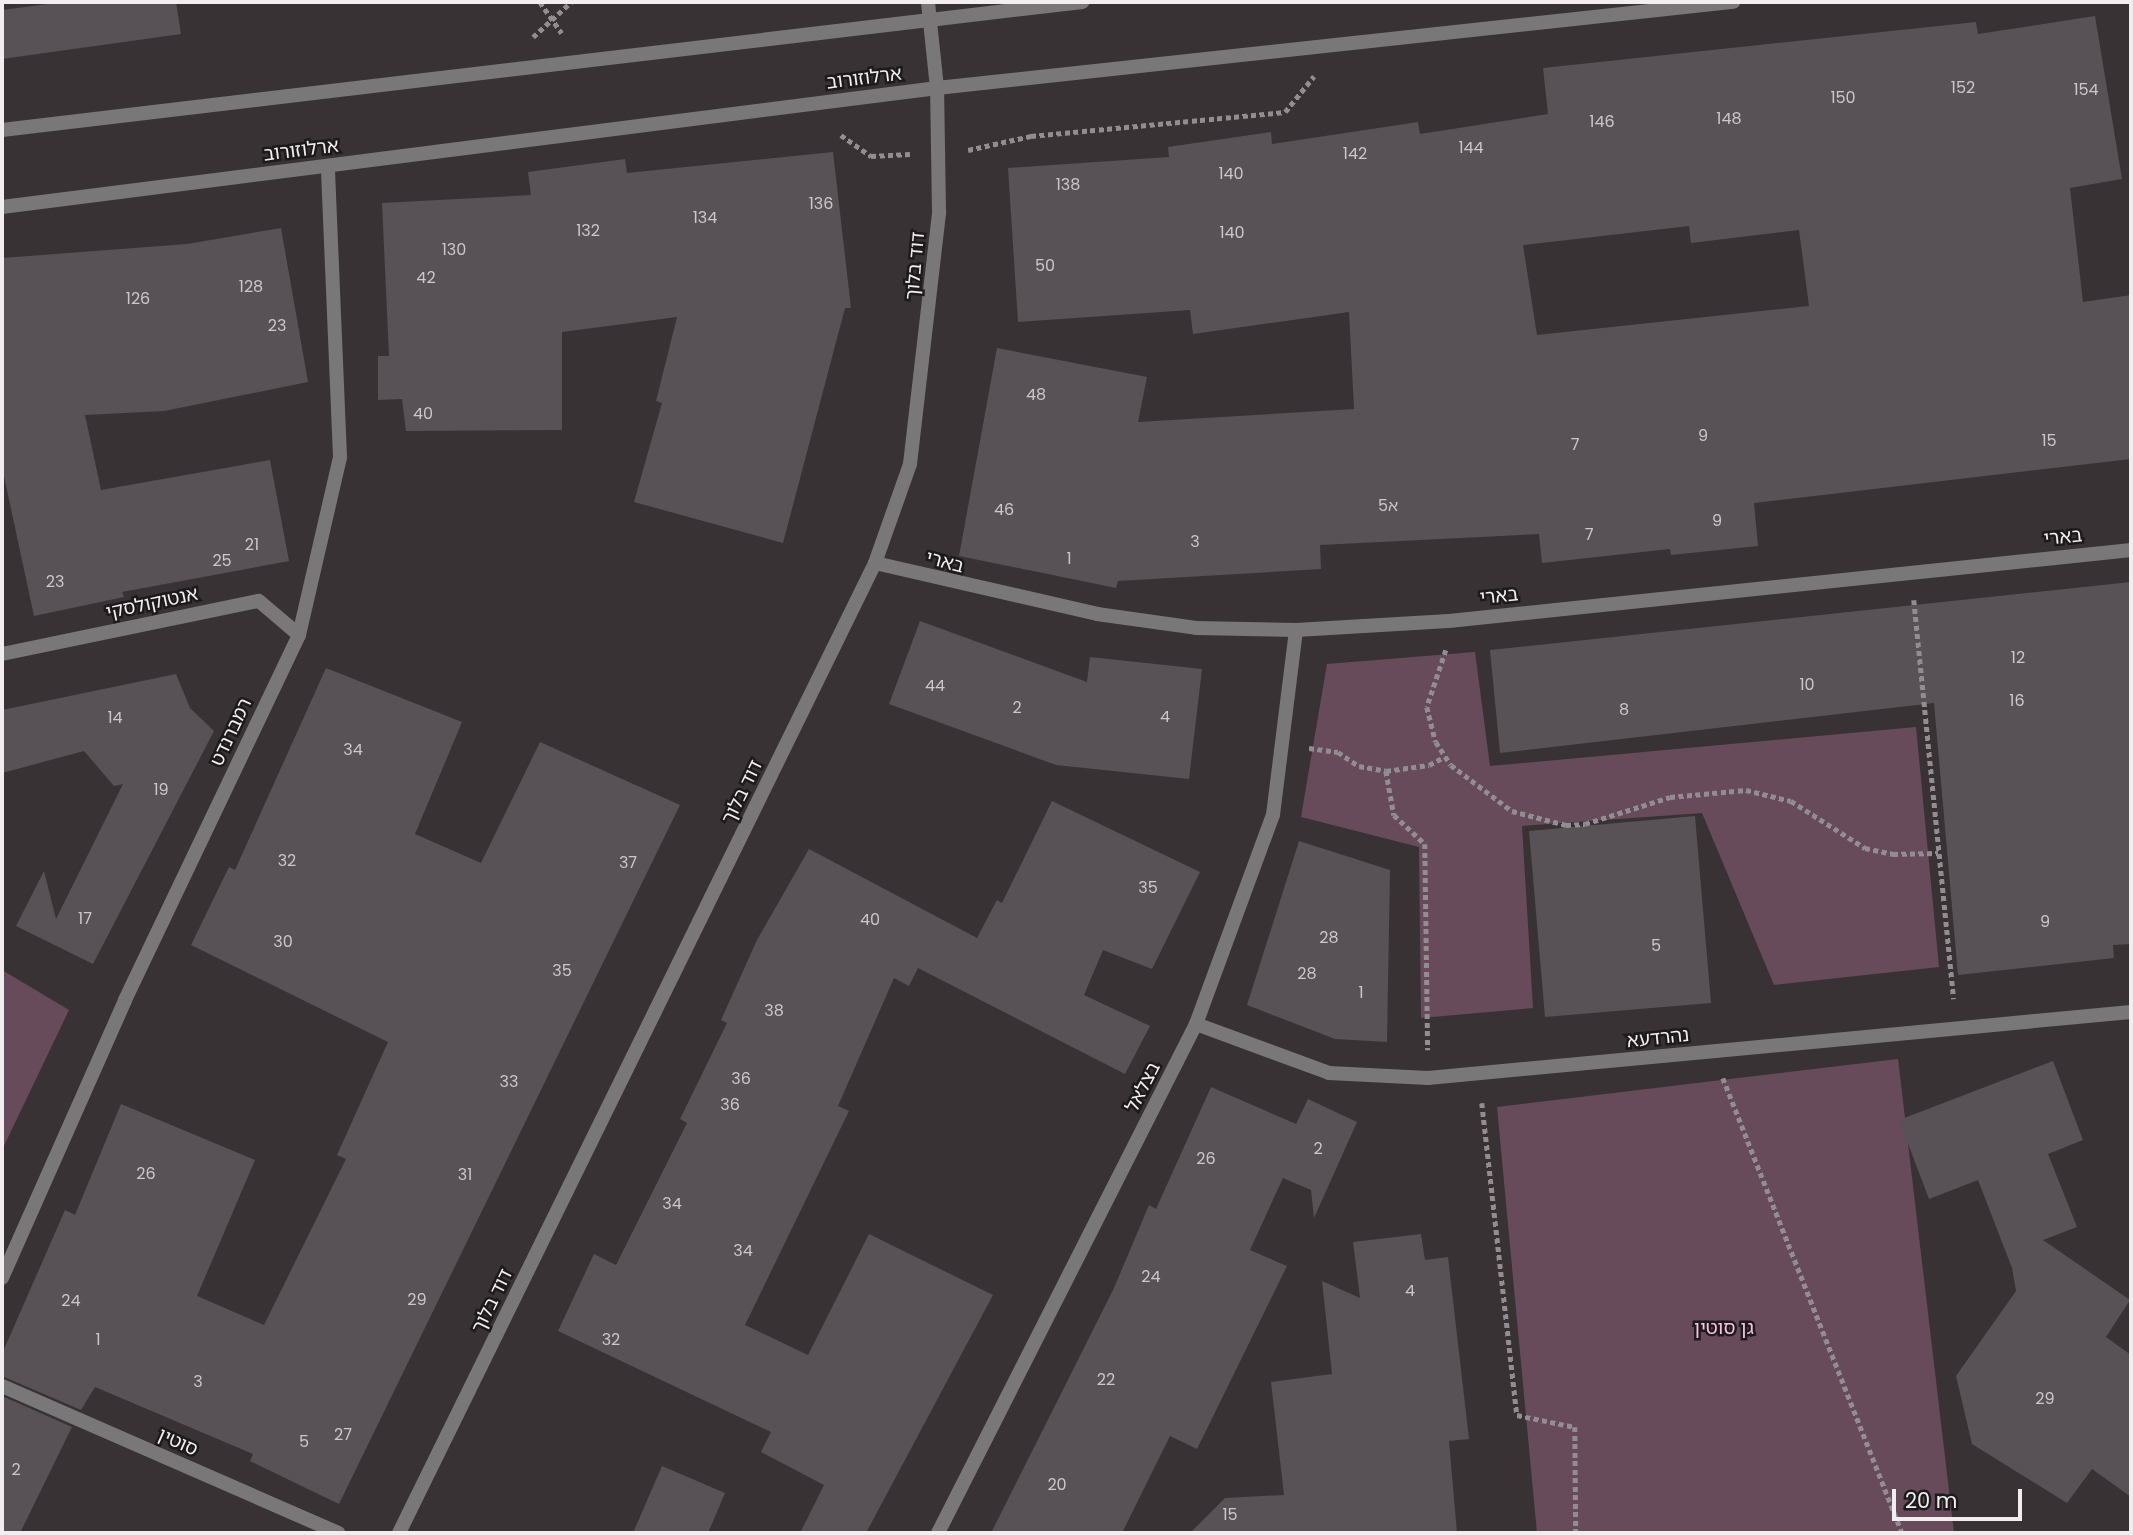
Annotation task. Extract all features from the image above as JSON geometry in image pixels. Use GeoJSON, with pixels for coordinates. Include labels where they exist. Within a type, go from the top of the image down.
{"type":"FeatureCollection","features":[{"type":"Feature","properties":{"kind":"street","name":"דוד בלוך"},"geometry":{"type":"LineString","coordinates":[[399,1533],[876,564],[910,464],[937,238],[937,88],[928,2]]}},
{"type":"Feature","properties":{"kind":"street"},"geometry":{"type":"LineString","coordinates":[[2,130],[1082,2]]}},
{"type":"Feature","properties":{"kind":"street","name":"ארלוזורוב"},"geometry":{"type":"LineString","coordinates":[[2,207],[937,88],[1733,2]]}},
{"type":"Feature","properties":{"kind":"street","name":"רמברנדט"},"geometry":{"type":"LineString","coordinates":[[2,1278],[125,1000],[299,635],[340,457],[328,166]]}},
{"type":"Feature","properties":{"kind":"street","name":"בארי"},"geometry":{"type":"LineString","coordinates":[[876,564],[1097,614],[1196,628],[1296,630],[1449,621],[2131,550]]}},
{"type":"Feature","properties":{"kind":"street","name":"אנטוקולסקי"},"geometry":{"type":"LineString","coordinates":[[2,654],[259,601],[299,635]]}},
{"type":"Feature","properties":{"kind":"street","name":"בצלאל"},"geometry":{"type":"LineString","coordinates":[[938,1533],[1196,1024],[1273,815],[1296,630]]}},
{"type":"Feature","properties":{"kind":"street","name":"נהרדעא"},"geometry":{"type":"LineString","coordinates":[[1196,1024],[1329,1073],[1479,1075],[2131,1012]]}},
{"type":"Feature","properties":{"kind":"street","name":"סוטין"},"geometry":{"type":"LineString","coordinates":[[2,1386],[338,1533]]}},
{"type":"Feature","properties":{"kind":"path"},"geometry":{"type":"LineString","coordinates":[[841,135],[871,156],[987,149],[1031,136],[1285,112],[1340,44]]}},
{"type":"Feature","properties":{"kind":"path"},"geometry":{"type":"LineString","coordinates":[[1911,572],[1958,1028]]}},
{"type":"Feature","properties":{"kind":"path"},"geometry":{"type":"LineString","coordinates":[[1449,621],[1444,660],[1427,707],[1444,757],[1512,811],[1566,825],[1605,821],[1680,795],[1746,790],[1791,801],[1865,848],[1893,855],[1938,853]]}},
{"type":"Feature","properties":{"kind":"path"},"geometry":{"type":"LineString","coordinates":[[1315,749],[1386,771],[1429,765],[1444,757]]}},
{"type":"Feature","properties":{"kind":"path"},"geometry":{"type":"LineString","coordinates":[[1386,771],[1394,815],[1425,844],[1428,1026]]}},
{"type":"Feature","properties":{"kind":"path"},"geometry":{"type":"LineString","coordinates":[[1713,1052],[1902,1533]]}},
{"type":"Feature","properties":{"kind":"path"},"geometry":{"type":"LineString","coordinates":[[1479,1075],[1517,1415],[1575,1427],[1576,1533]]}},
{"type":"Feature","properties":{"kind":"green space"},"geometry":{"type":"Polygon","coordinates":[[[1475,652],[1490,766],[1916,727],[1939,967],[1774,985],[1702,813],[1522,826],[1533,1008],[1421,1018],[1419,847],[1301,817],[1327,664],[1475,652]]]}},
{"type":"Feature","properties":{"kind":"green space"},"geometry":{"type":"Polygon","coordinates":[[[2,970],[69,1010],[2,1150],[2,970]]]}},
{"type":"Feature","properties":{"kind":"green space","name":"גן סוטין"},"geometry":{"type":"Polygon","coordinates":[[[1898,1059],[1954,1533],[1537,1533],[1497,1107],[1898,1059]]]}},
{"type":"Feature","properties":{"kind":"building"},"geometry":{"type":"Polygon","coordinates":[[[63,2],[176,2],[181,34],[2,59],[2,10],[63,2]]]}},
{"type":"Feature","properties":{"kind":"building"},"geometry":{"type":"Polygon","coordinates":[[[2095,16],[2122,179],[2070,188],[2083,302],[2131,295],[2131,459],[1754,503],[1758,546],[1671,555],[1670,549],[1542,563],[1539,534],[1320,545],[1321,569],[1118,581],[1116,588],[959,556],[997,348],[1147,377],[1138,422],[1354,409],[1349,312],[1193,334],[1190,310],[1018,322],[1008,168],[1169,157],[1168,147],[1271,132],[1272,144],[1418,122],[1420,134],[1548,114],[1543,68],[1976,22],[1978,34],[2095,16]],[[1689,226],[1523,245],[1537,335],[1809,306],[1799,230],[1691,243],[1689,226]]]}},
{"type":"Feature","properties":{"kind":"building"},"geometry":{"type":"Polygon","coordinates":[[[833,152],[851,308],[845,308],[783,543],[634,502],[662,403],[656,401],[677,317],[562,332],[562,430],[406,431],[402,399],[378,400],[378,356],[389,356],[382,203],[531,195],[528,172],[625,159],[627,173],[833,152]]]}},
{"type":"Feature","properties":{"kind":"building"},"geometry":{"type":"Polygon","coordinates":[[[281,228],[308,382],[164,411],[85,415],[101,490],[270,460],[289,561],[122,592],[124,597],[34,616],[2,467],[2,258],[187,244],[281,228]]]}},
{"type":"Feature","properties":{"kind":"building"},"geometry":{"type":"Polygon","coordinates":[[[2131,582],[2131,944],[2113,945],[2114,958],[1958,975],[1934,703],[1500,753],[1490,650],[2131,582]]]}},
{"type":"Feature","properties":{"kind":"building"},"geometry":{"type":"Polygon","coordinates":[[[920,621],[1087,682],[1090,657],[1202,669],[1189,779],[1056,765],[889,704],[920,621]]]}},
{"type":"Feature","properties":{"kind":"building"},"geometry":{"type":"Polygon","coordinates":[[[326,668],[462,722],[415,834],[481,863],[540,742],[680,805],[339,1504],[250,1461],[253,1454],[95,1387],[81,1410],[2,1376],[2,1354],[65,1210],[75,1215],[121,1104],[255,1160],[197,1296],[264,1325],[346,1159],[337,1155],[388,1042],[191,945],[229,867],[235,870],[326,668]]]}},
{"type":"Feature","properties":{"kind":"building"},"geometry":{"type":"Polygon","coordinates":[[[176,674],[190,708],[214,731],[93,964],[16,926],[44,871],[56,919],[123,784],[114,786],[84,751],[2,773],[2,710],[176,674]]]}},
{"type":"Feature","properties":{"kind":"building"},"geometry":{"type":"Polygon","coordinates":[[[1052,801],[1200,872],[1152,969],[1103,950],[1084,995],[1150,1026],[1125,1074],[918,968],[909,986],[894,978],[838,1106],[849,1111],[745,1325],[808,1355],[869,1234],[993,1295],[866,1533],[800,1533],[824,1485],[761,1452],[771,1432],[558,1331],[594,1254],[616,1265],[687,1123],[680,1119],[727,1023],[721,1020],[757,940],[809,849],[977,938],[997,900],[1002,903],[1052,801]]]}},
{"type":"Feature","properties":{"kind":"building"},"geometry":{"type":"Polygon","coordinates":[[[1695,816],[1711,1003],[1545,1017],[1529,831],[1695,816]]]}},
{"type":"Feature","properties":{"kind":"building"},"geometry":{"type":"Polygon","coordinates":[[[1299,841],[1390,870],[1387,1042],[1335,1039],[1247,1005],[1299,841]]]}},
{"type":"Feature","properties":{"kind":"building"},"geometry":{"type":"Polygon","coordinates":[[[2053,1061],[2083,1140],[2048,1154],[2077,1227],[2043,1240],[2130,1300],[2106,1337],[2131,1355],[2131,1497],[2092,1469],[2067,1503],[1972,1444],[1956,1376],[2016,1291],[2012,1268],[1978,1180],[1929,1199],[1899,1120],[2053,1061]]]}},
{"type":"Feature","properties":{"kind":"building"},"geometry":{"type":"Polygon","coordinates":[[[1211,1087],[1296,1124],[1308,1099],[1357,1122],[1314,1218],[1311,1190],[1283,1178],[1250,1250],[1287,1266],[1197,1449],[1170,1436],[1122,1533],[991,1533],[1114,1288],[1149,1205],[1156,1209],[1211,1087]]]}},
{"type":"Feature","properties":{"kind":"building"},"geometry":{"type":"Polygon","coordinates":[[[1421,1234],[1425,1260],[1448,1257],[1469,1439],[1449,1441],[1457,1533],[1190,1533],[1225,1498],[1284,1495],[1271,1382],[1332,1374],[1322,1281],[1360,1298],[1353,1242],[1421,1234]]]}},
{"type":"Feature","properties":{"kind":"building"},"geometry":{"type":"Polygon","coordinates":[[[2,1396],[72,1427],[20,1533],[2,1533],[2,1396]]]}},
{"type":"Feature","properties":{"kind":"building"},"geometry":{"type":"Polygon","coordinates":[[[662,1466],[725,1493],[708,1533],[633,1533],[662,1466]]]}}]}
